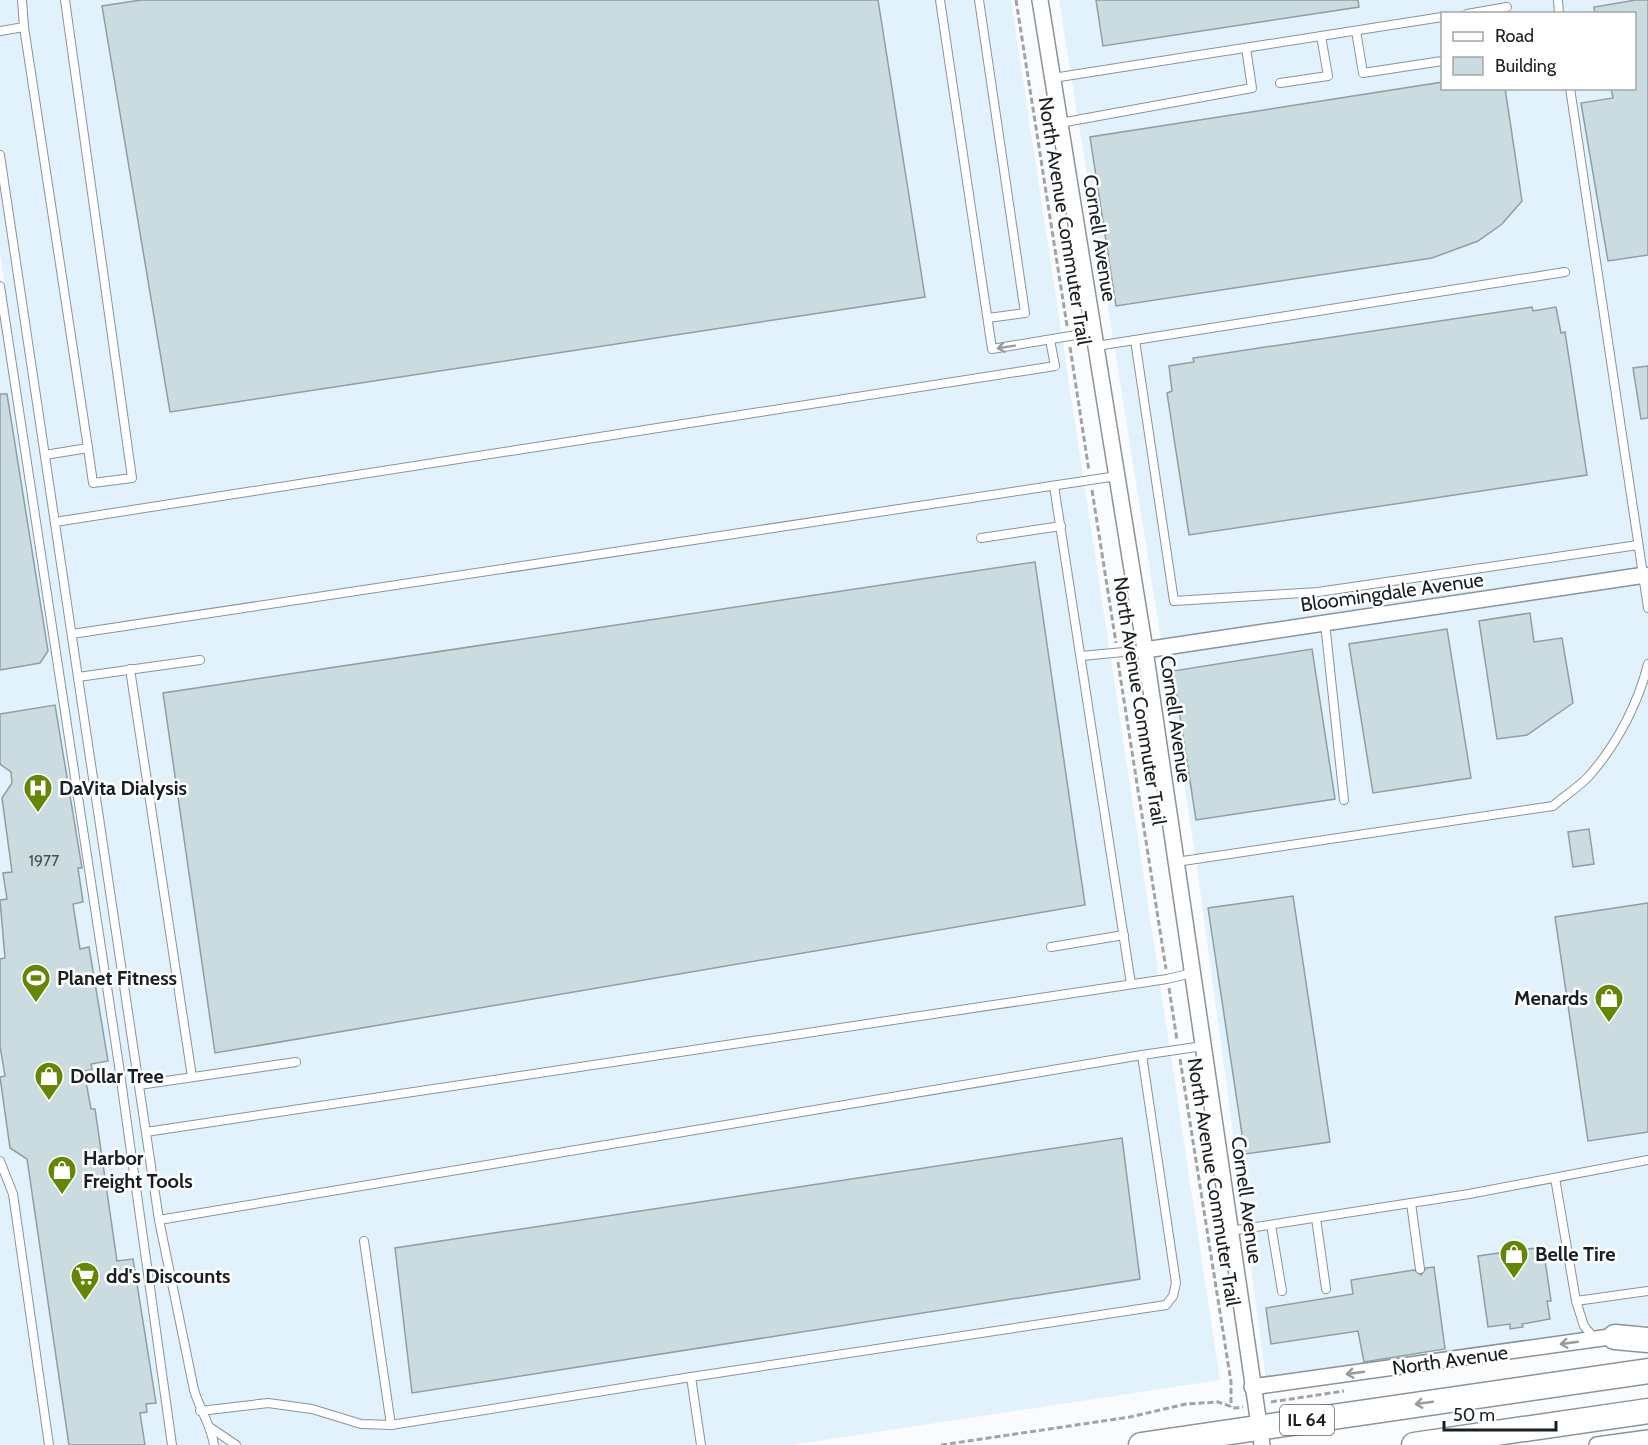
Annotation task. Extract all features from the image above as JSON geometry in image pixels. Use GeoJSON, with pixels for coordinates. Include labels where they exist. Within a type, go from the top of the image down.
{"type":"FeatureCollection","features":[{"type":"Feature","properties":{"kind":"main road"},"geometry":{"type":"LineString","coordinates":[[1606,1338],[1648,1340]]}},
{"type":"Feature","properties":{"kind":"main road","name":"North Avenue"},"geometry":{"type":"LineString","coordinates":[[1141,1445],[1260,1436],[1648,1371]]}},
{"type":"Feature","properties":{"kind":"main road"},"geometry":{"type":"LineString","coordinates":[[1414,1445],[1648,1411]]}},
{"type":"Feature","properties":{"kind":"main road"},"geometry":{"type":"LineString","coordinates":[[1617,1416],[1648,1422]]}},
{"type":"Feature","properties":{"kind":"street","name":"Cornell Avenue"},"geometry":{"type":"LineString","coordinates":[[1044,1],[1060,123],[1145,650],[1260,1436]]}},
{"type":"Feature","properties":{"kind":"street","name":"Bloomingdale Avenue"},"geometry":{"type":"LineString","coordinates":[[1145,650],[1645,575]]}},
{"type":"Feature","properties":{"kind":"street","name":"North Avenue"},"geometry":{"type":"LineString","coordinates":[[1252,1387],[1648,1332]]}},
{"type":"Feature","properties":{"kind":"street"},"geometry":{"type":"LineString","coordinates":[[1597,1445],[1648,1438]]}},
{"type":"Feature","properties":{"kind":"lane"},"geometry":{"type":"LineString","coordinates":[[22,0],[24,27],[93,483],[132,478],[65,0]]}},
{"type":"Feature","properties":{"kind":"lane"},"geometry":{"type":"LineString","coordinates":[[940,0],[992,349],[1068,336],[1135,340],[1566,272]]}},
{"type":"Feature","properties":{"kind":"lane"},"geometry":{"type":"LineString","coordinates":[[979,0],[1025,313],[988,318]]}},
{"type":"Feature","properties":{"kind":"lane"},"geometry":{"type":"LineString","coordinates":[[1478,12],[1507,7]]}},
{"type":"Feature","properties":{"kind":"lane"},"geometry":{"type":"LineString","coordinates":[[1053,78],[1441,17]]}},
{"type":"Feature","properties":{"kind":"lane"},"geometry":{"type":"LineString","coordinates":[[0,31],[24,27]]}},
{"type":"Feature","properties":{"kind":"lane"},"geometry":{"type":"LineString","coordinates":[[1356,31],[1363,73],[1441,61]]}},
{"type":"Feature","properties":{"kind":"lane"},"geometry":{"type":"LineString","coordinates":[[1280,84],[1328,76],[1321,36]]}},
{"type":"Feature","properties":{"kind":"lane"},"geometry":{"type":"LineString","coordinates":[[1060,123],[1252,88],[1246,48]]}},
{"type":"Feature","properties":{"kind":"lane"},"geometry":{"type":"LineString","coordinates":[[1570,90],[1638,545],[1645,575],[1648,608]]}},
{"type":"Feature","properties":{"kind":"lane"},"geometry":{"type":"LineString","coordinates":[[0,155],[159,1220],[200,1411],[211,1428],[236,1445]]}},
{"type":"Feature","properties":{"kind":"lane"},"geometry":{"type":"LineString","coordinates":[[0,286],[4,342],[118,1059],[172,1445]]}},
{"type":"Feature","properties":{"kind":"lane"},"geometry":{"type":"LineString","coordinates":[[55,522],[1055,366],[1050,340]]}},
{"type":"Feature","properties":{"kind":"lane"},"geometry":{"type":"LineString","coordinates":[[1135,340],[1174,601],[1318,592],[1638,545]]}},
{"type":"Feature","properties":{"kind":"lane"},"geometry":{"type":"LineString","coordinates":[[45,455],[88,448]]}},
{"type":"Feature","properties":{"kind":"lane"},"geometry":{"type":"LineString","coordinates":[[72,634],[1117,476]]}},
{"type":"Feature","properties":{"kind":"lane"},"geometry":{"type":"LineString","coordinates":[[1054,486],[1131,984]]}},
{"type":"Feature","properties":{"kind":"lane"},"geometry":{"type":"LineString","coordinates":[[981,538],[1060,526]]}},
{"type":"Feature","properties":{"kind":"lane"},"geometry":{"type":"LineString","coordinates":[[1324,623],[1344,800]]}},
{"type":"Feature","properties":{"kind":"lane"},"geometry":{"type":"LineString","coordinates":[[1081,656],[1145,650]]}},
{"type":"Feature","properties":{"kind":"lane"},"geometry":{"type":"LineString","coordinates":[[78,677],[200,660]]}},
{"type":"Feature","properties":{"kind":"lane"},"geometry":{"type":"LineString","coordinates":[[1176,862],[1553,806],[1588,777],[1621,730],[1642,685],[1648,664]]}},
{"type":"Feature","properties":{"kind":"lane"},"geometry":{"type":"LineString","coordinates":[[130,669],[192,1077]]}},
{"type":"Feature","properties":{"kind":"lane"},"geometry":{"type":"LineString","coordinates":[[1051,947],[1124,935]]}},
{"type":"Feature","properties":{"kind":"lane"},"geometry":{"type":"LineString","coordinates":[[146,1132],[1167,979],[1192,973]]}},
{"type":"Feature","properties":{"kind":"lane"},"geometry":{"type":"LineString","coordinates":[[159,1220],[1203,1046]]}},
{"type":"Feature","properties":{"kind":"lane"},"geometry":{"type":"LineString","coordinates":[[200,1411],[268,1403],[312,1409],[362,1424],[391,1425],[1166,1305],[1173,1296],[1176,1283],[1142,1055]]}},
{"type":"Feature","properties":{"kind":"lane"},"geometry":{"type":"LineString","coordinates":[[139,1084],[296,1062]]}},
{"type":"Feature","properties":{"kind":"lane"},"geometry":{"type":"LineString","coordinates":[[1230,1231],[1411,1203],[1648,1160]]}},
{"type":"Feature","properties":{"kind":"lane"},"geometry":{"type":"LineString","coordinates":[[0,1163],[13,1194],[49,1445]]}},
{"type":"Feature","properties":{"kind":"lane"},"geometry":{"type":"LineString","coordinates":[[1555,1178],[1576,1301],[1584,1326],[1606,1338]]}},
{"type":"Feature","properties":{"kind":"lane"},"geometry":{"type":"LineString","coordinates":[[1411,1203],[1420,1269]]}},
{"type":"Feature","properties":{"kind":"lane"},"geometry":{"type":"LineString","coordinates":[[1316,1218],[1326,1289]]}},
{"type":"Feature","properties":{"kind":"lane"},"geometry":{"type":"LineString","coordinates":[[1272,1224],[1282,1292]]}},
{"type":"Feature","properties":{"kind":"lane"},"geometry":{"type":"LineString","coordinates":[[364,1241],[391,1425]]}},
{"type":"Feature","properties":{"kind":"lane"},"geometry":{"type":"LineString","coordinates":[[1576,1301],[1648,1291]]}},
{"type":"Feature","properties":{"kind":"lane"},"geometry":{"type":"LineString","coordinates":[[692,1377],[701,1445]]}},
{"type":"Feature","properties":{"kind":"lane"},"geometry":{"type":"LineString","coordinates":[[211,1428],[214,1445]]}},
{"type":"Feature","properties":{"kind":"path","name":"North Avenue Commuter Trail"},"geometry":{"type":"LineString","coordinates":[[940,1445],[1130,1417],[1186,1404],[1218,1402],[1233,1408],[1231,1382],[1016,0]]}},
{"type":"Feature","properties":{"kind":"shaded area"},"geometry":{"type":"Polygon","coordinates":[[[0,0],[1011,0],[1220,1380],[791,1445],[0,1445],[0,278],[139,1168],[0,254],[0,0]]]}},
{"type":"Feature","properties":{"kind":"shaded area"},"geometry":{"type":"Polygon","coordinates":[[[1059,0],[1648,0],[1648,1324],[1266,1379],[1196,859],[1059,0]]]}},
{"type":"Feature","properties":{"kind":"building"},"geometry":{"type":"Polygon","coordinates":[[[141,0],[878,0],[925,297],[170,412],[102,6],[141,0]]]}},
{"type":"Feature","properties":{"kind":"building"},"geometry":{"type":"Polygon","coordinates":[[[1096,0],[1358,0],[1359,7],[1103,46],[1096,0]]]}},
{"type":"Feature","properties":{"kind":"building"},"geometry":{"type":"Polygon","coordinates":[[[1648,0],[1648,255],[1608,261],[1581,103],[1613,98],[1611,90],[1636,90],[1636,12],[1595,12],[1594,7],[1648,0]]]}},
{"type":"Feature","properties":{"kind":"building"},"geometry":{"type":"Polygon","coordinates":[[[1441,82],[1441,90],[1505,90],[1522,201],[1502,224],[1478,241],[1432,258],[1116,306],[1090,137],[1441,82]]]}},
{"type":"Feature","properties":{"kind":"building"},"geometry":{"type":"Polygon","coordinates":[[[1532,307],[1533,311],[1556,307],[1561,333],[1565,332],[1587,475],[1189,535],[1167,393],[1172,391],[1169,366],[1194,362],[1193,358],[1532,307]]]}},
{"type":"Feature","properties":{"kind":"building"},"geometry":{"type":"Polygon","coordinates":[[[1648,366],[1648,418],[1641,419],[1633,368],[1648,366]]]}},
{"type":"Feature","properties":{"kind":"building"},"geometry":{"type":"Polygon","coordinates":[[[0,394],[7,394],[48,651],[40,663],[0,670],[0,394]]]}},
{"type":"Feature","properties":{"kind":"building"},"geometry":{"type":"Polygon","coordinates":[[[1035,562],[1085,905],[215,1053],[163,693],[1035,562]]]}},
{"type":"Feature","properties":{"kind":"building"},"geometry":{"type":"Polygon","coordinates":[[[1530,613],[1534,642],[1562,638],[1573,703],[1527,735],[1497,739],[1479,621],[1530,613]]]}},
{"type":"Feature","properties":{"kind":"building"},"geometry":{"type":"Polygon","coordinates":[[[1447,629],[1471,778],[1373,793],[1349,644],[1447,629]]]}},
{"type":"Feature","properties":{"kind":"building"},"geometry":{"type":"Polygon","coordinates":[[[1312,649],[1335,799],[1196,820],[1173,671],[1312,649]]]}},
{"type":"Feature","properties":{"kind":"building"},"geometry":{"type":"Polygon","coordinates":[[[55,705],[82,868],[78,868],[83,902],[73,904],[80,949],[89,947],[108,1061],[91,1064],[92,1070],[84,1071],[91,1109],[95,1109],[117,1261],[133,1259],[156,1403],[146,1404],[147,1412],[140,1413],[145,1445],[69,1445],[27,1159],[10,1148],[0,1077],[5,1076],[0,1046],[0,959],[5,958],[0,900],[7,899],[3,873],[12,872],[2,798],[12,783],[11,772],[0,764],[0,714],[55,705]]]}},
{"type":"Feature","properties":{"kind":"building"},"geometry":{"type":"Polygon","coordinates":[[[1589,829],[1594,864],[1573,867],[1568,832],[1589,829]]]}},
{"type":"Feature","properties":{"kind":"building"},"geometry":{"type":"Polygon","coordinates":[[[1293,896],[1330,1142],[1245,1154],[1208,908],[1293,896]]]}},
{"type":"Feature","properties":{"kind":"building","name":"Menards"},"geometry":{"type":"Polygon","coordinates":[[[1648,903],[1648,1132],[1588,1141],[1555,917],[1648,903]]]}},
{"type":"Feature","properties":{"kind":"building"},"geometry":{"type":"Polygon","coordinates":[[[1122,1138],[1140,1279],[412,1393],[395,1248],[1122,1138]]]}},
{"type":"Feature","properties":{"kind":"building","name":"Belle Tire"},"geometry":{"type":"Polygon","coordinates":[[[1543,1247],[1551,1301],[1547,1301],[1550,1319],[1522,1324],[1523,1327],[1510,1329],[1510,1324],[1488,1327],[1478,1256],[1543,1247]]]}},
{"type":"Feature","properties":{"kind":"building"},"geometry":{"type":"Polygon","coordinates":[[[1434,1267],[1445,1349],[1364,1362],[1358,1331],[1271,1344],[1266,1308],[1353,1294],[1351,1280],[1414,1270],[1421,1275],[1426,1268],[1434,1267]]]}},
{"type":"Feature","properties":{"kind":"place","name":"DaVita Dialysis"},"geometry":{"type":"Point","coordinates":[38,814]}},
{"type":"Feature","properties":{"kind":"place","name":"Planet Fitness"},"geometry":{"type":"Point","coordinates":[36,1004]}},
{"type":"Feature","properties":{"kind":"place","name":"Menards"},"geometry":{"type":"Point","coordinates":[1609,1024]}},
{"type":"Feature","properties":{"kind":"place","name":"Dollar Tree"},"geometry":{"type":"Point","coordinates":[49,1102]}},
{"type":"Feature","properties":{"kind":"place","name":"Harbor Freight Tools"},"geometry":{"type":"Point","coordinates":[62,1196]}},
{"type":"Feature","properties":{"kind":"place","name":"Belle Tire"},"geometry":{"type":"Point","coordinates":[1514,1280]}},
{"type":"Feature","properties":{"kind":"place","name":"dd's Discounts"},"geometry":{"type":"Point","coordinates":[85,1302]}}]}
